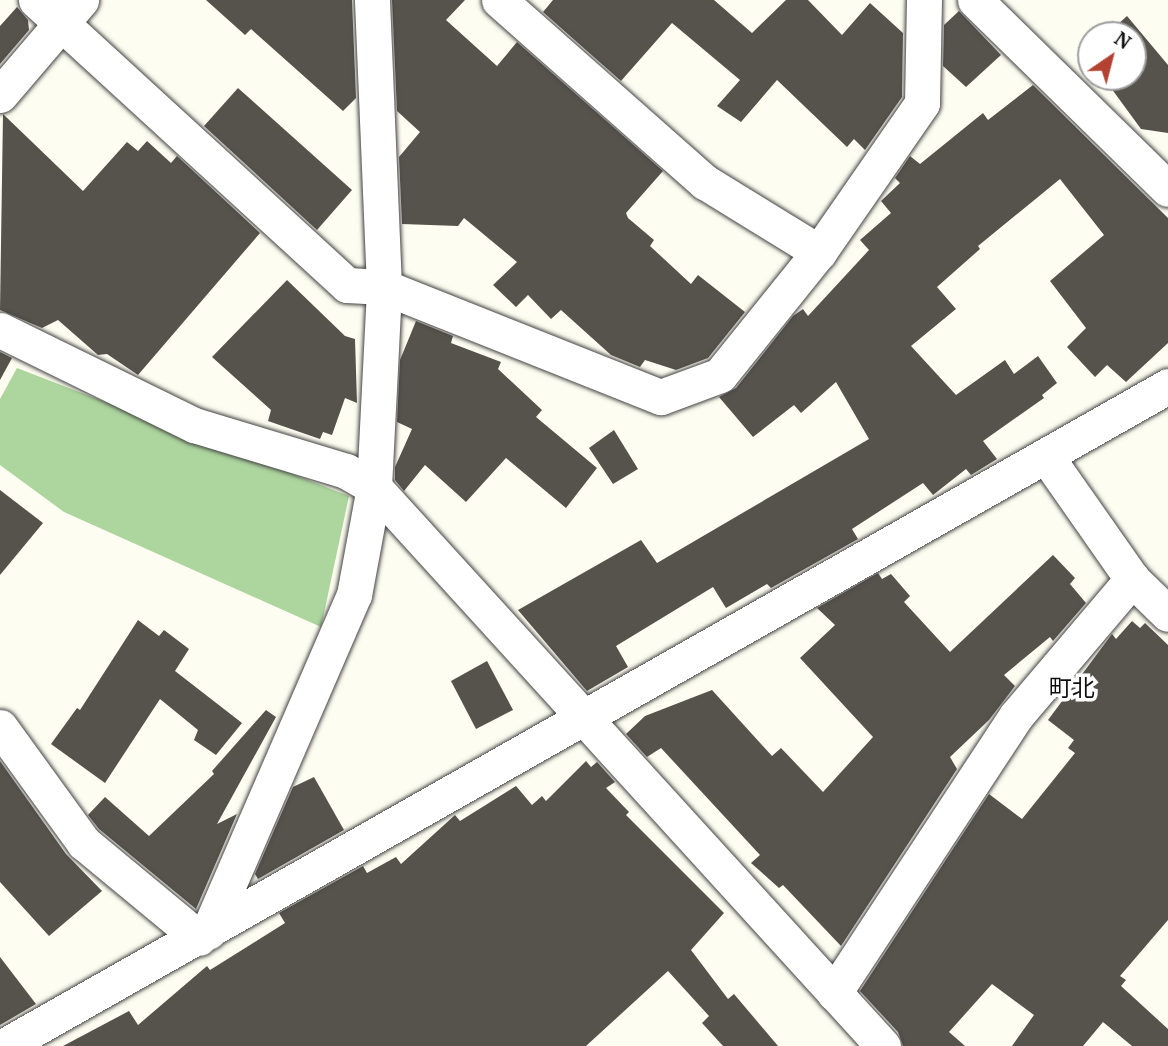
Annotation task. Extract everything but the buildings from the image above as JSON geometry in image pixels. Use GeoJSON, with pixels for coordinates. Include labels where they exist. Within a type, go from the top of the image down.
{"type":"FeatureCollection","features":[{"type":"Feature","properties":{"kind":"street"},"geometry":{"type":"LineString","coordinates":[[204,935],[354,595],[374,487],[384,287],[372,0]]}},
{"type":"Feature","properties":{"kind":"street"},"geometry":{"type":"LineString","coordinates":[[499,0],[705,182],[819,252]]}},
{"type":"Feature","properties":{"kind":"street"},"geometry":{"type":"LineString","coordinates":[[0,95],[59,8],[347,285],[384,287],[661,397],[720,375],[819,252],[922,103],[924,0]]}},
{"type":"Feature","properties":{"kind":"street"},"geometry":{"type":"LineString","coordinates":[[975,0],[1168,189]]}},
{"type":"Feature","properties":{"kind":"street"},"geometry":{"type":"LineString","coordinates":[[0,330],[194,425],[346,471],[374,487],[580,718],[883,1046]]}},
{"type":"Feature","properties":{"kind":"street"},"geometry":{"type":"LineString","coordinates":[[4,1046],[1168,386]]}},
{"type":"Feature","properties":{"kind":"street"},"geometry":{"type":"LineString","coordinates":[[1046,456],[1132,579],[1168,614]]}},
{"type":"Feature","properties":{"kind":"street"},"geometry":{"type":"LineString","coordinates":[[834,993],[1016,716],[1132,579]]}},
{"type":"Feature","properties":{"kind":"street"},"geometry":{"type":"LineString","coordinates":[[0,727],[10,764],[84,843],[204,935]]}},
{"type":"Feature","properties":{"kind":"green space"},"geometry":{"type":"Polygon","coordinates":[[[17,368],[349,496],[321,627],[64,512],[0,465],[0,399],[17,368]]]}},
{"type":"Feature","properties":{"kind":"district","name":"町北"},"geometry":{"type":"Point","coordinates":[1072,688]}}]}
